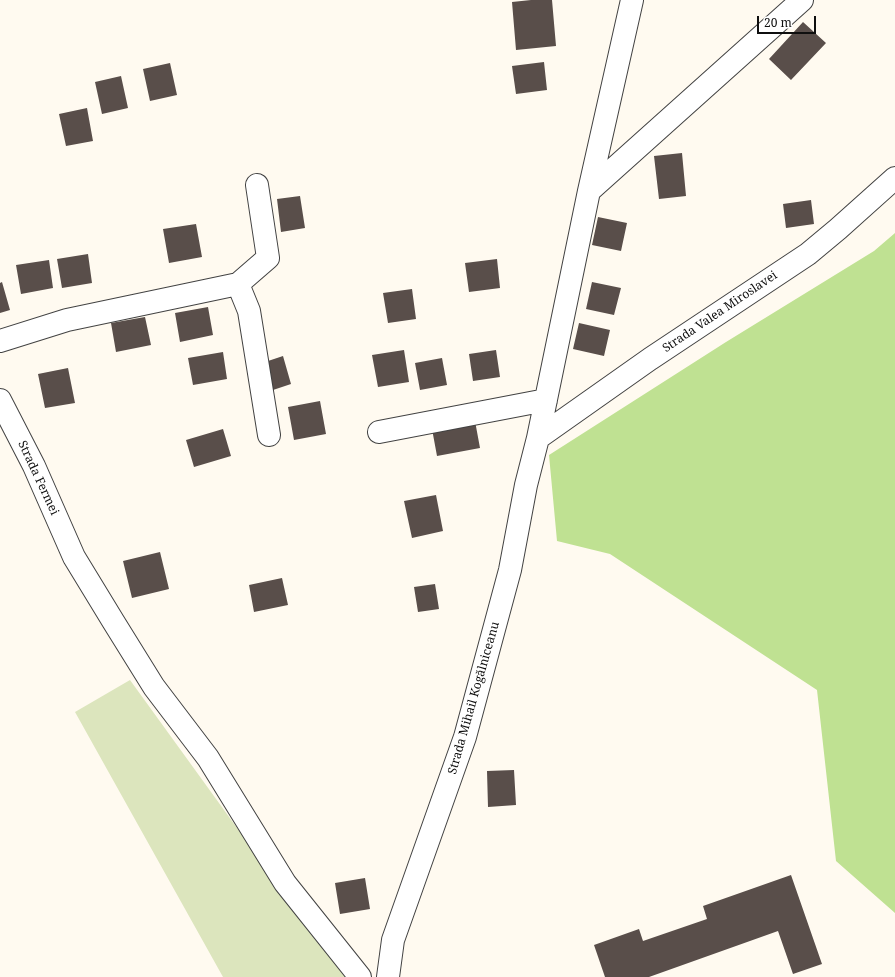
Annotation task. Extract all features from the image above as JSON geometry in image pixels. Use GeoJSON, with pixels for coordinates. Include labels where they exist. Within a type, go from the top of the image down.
{"type":"FeatureCollection","features":[{"type":"Feature","properties":{"kind":"street","name":"Strada Mihail Kogălniceanu"},"geometry":{"type":"LineString","coordinates":[[388,977],[393,940],[465,737],[510,570],[526,485],[538,438],[589,191],[632,0]]}},
{"type":"Feature","properties":{"kind":"street"},"geometry":{"type":"LineString","coordinates":[[589,191],[802,0]]}},
{"type":"Feature","properties":{"kind":"street","name":"Strada Valea Miroslavei"},"geometry":{"type":"LineString","coordinates":[[538,438],[650,359],[808,254],[895,178]]}},
{"type":"Feature","properties":{"kind":"street"},"geometry":{"type":"LineString","coordinates":[[0,341],[67,320],[238,284],[268,258],[257,185]]}},
{"type":"Feature","properties":{"kind":"street"},"geometry":{"type":"LineString","coordinates":[[238,284],[249,311],[269,436]]}},
{"type":"Feature","properties":{"kind":"street","name":"Strada Fermei"},"geometry":{"type":"LineString","coordinates":[[0,400],[34,466],[74,557],[154,687],[208,758],[285,883],[360,977]]}},
{"type":"Feature","properties":{"kind":"street"},"geometry":{"type":"LineString","coordinates":[[379,432],[546,400]]}},
{"type":"Feature","properties":{"kind":"green space"},"geometry":{"type":"Polygon","coordinates":[[[895,233],[895,913],[836,861],[817,690],[610,554],[557,541],[549,455],[726,342],[874,251],[895,233]]]}},
{"type":"Feature","properties":{"kind":"green space"},"geometry":{"type":"Polygon","coordinates":[[[130,680],[334,962],[347,977],[223,977],[75,712],[130,680]]]}},
{"type":"Feature","properties":{"kind":"building"},"geometry":{"type":"Polygon","coordinates":[[[552,0],[556,46],[516,50],[512,2],[552,0]]]}},
{"type":"Feature","properties":{"kind":"building"},"geometry":{"type":"Polygon","coordinates":[[[803,22],[826,43],[791,80],[769,59],[803,22]]]}},
{"type":"Feature","properties":{"kind":"building"},"geometry":{"type":"Polygon","coordinates":[[[544,62],[547,90],[516,94],[512,66],[544,62]]]}},
{"type":"Feature","properties":{"kind":"building"},"geometry":{"type":"Polygon","coordinates":[[[170,63],[177,95],[150,101],[143,69],[170,63]]]}},
{"type":"Feature","properties":{"kind":"building"},"geometry":{"type":"Polygon","coordinates":[[[121,76],[128,108],[102,114],[95,82],[121,76]]]}},
{"type":"Feature","properties":{"kind":"building"},"geometry":{"type":"Polygon","coordinates":[[[87,108],[93,141],[66,146],[59,114],[87,108]]]}},
{"type":"Feature","properties":{"kind":"building"},"geometry":{"type":"Polygon","coordinates":[[[682,153],[686,196],[659,199],[654,156],[682,153]]]}},
{"type":"Feature","properties":{"kind":"building"},"geometry":{"type":"Polygon","coordinates":[[[300,196],[305,228],[281,232],[277,199],[300,196]]]}},
{"type":"Feature","properties":{"kind":"building"},"geometry":{"type":"Polygon","coordinates":[[[811,200],[814,224],[786,228],[783,204],[811,200]]]}},
{"type":"Feature","properties":{"kind":"building"},"geometry":{"type":"Polygon","coordinates":[[[598,217],[627,223],[621,251],[592,245],[598,217]]]}},
{"type":"Feature","properties":{"kind":"building"},"geometry":{"type":"Polygon","coordinates":[[[196,224],[202,257],[169,263],[163,229],[196,224]]]}},
{"type":"Feature","properties":{"kind":"building"},"geometry":{"type":"Polygon","coordinates":[[[88,254],[92,283],[62,288],[57,259],[88,254]]]}},
{"type":"Feature","properties":{"kind":"building"},"geometry":{"type":"Polygon","coordinates":[[[497,259],[500,288],[469,292],[465,263],[497,259]]]}},
{"type":"Feature","properties":{"kind":"building"},"geometry":{"type":"Polygon","coordinates":[[[49,260],[53,288],[21,294],[16,265],[49,260]]]}},
{"type":"Feature","properties":{"kind":"building"},"geometry":{"type":"Polygon","coordinates":[[[2,282],[10,310],[0,313],[0,283],[2,282]]]}},
{"type":"Feature","properties":{"kind":"building"},"geometry":{"type":"Polygon","coordinates":[[[592,282],[621,288],[614,315],[586,309],[592,282]]]}},
{"type":"Feature","properties":{"kind":"building"},"geometry":{"type":"Polygon","coordinates":[[[412,289],[416,319],[388,323],[383,293],[412,289]]]}},
{"type":"Feature","properties":{"kind":"building"},"geometry":{"type":"Polygon","coordinates":[[[208,307],[213,335],[180,342],[175,313],[208,307]]]}},
{"type":"Feature","properties":{"kind":"building"},"geometry":{"type":"Polygon","coordinates":[[[145,317],[151,345],[116,352],[111,323],[145,317]]]}},
{"type":"Feature","properties":{"kind":"building"},"geometry":{"type":"Polygon","coordinates":[[[579,323],[610,330],[604,356],[573,349],[579,323]]]}},
{"type":"Feature","properties":{"kind":"building"},"geometry":{"type":"Polygon","coordinates":[[[404,350],[409,382],[378,387],[372,355],[404,350]]]}},
{"type":"Feature","properties":{"kind":"building"},"geometry":{"type":"Polygon","coordinates":[[[496,350],[500,377],[473,381],[469,354],[496,350]]]}},
{"type":"Feature","properties":{"kind":"building"},"geometry":{"type":"Polygon","coordinates":[[[223,352],[227,379],[193,385],[188,358],[223,352]]]}},
{"type":"Feature","properties":{"kind":"building"},"geometry":{"type":"Polygon","coordinates":[[[283,356],[291,384],[273,390],[265,362],[283,356]]]}},
{"type":"Feature","properties":{"kind":"building"},"geometry":{"type":"Polygon","coordinates":[[[442,358],[447,385],[420,390],[415,363],[442,358]]]}},
{"type":"Feature","properties":{"kind":"building"},"geometry":{"type":"Polygon","coordinates":[[[68,368],[75,403],[45,408],[38,374],[68,368]]]}},
{"type":"Feature","properties":{"kind":"building"},"geometry":{"type":"Polygon","coordinates":[[[320,401],[326,434],[294,440],[288,407],[320,401]]]}},
{"type":"Feature","properties":{"kind":"building"},"geometry":{"type":"Polygon","coordinates":[[[475,421],[480,448],[437,456],[432,429],[475,421]]]}},
{"type":"Feature","properties":{"kind":"building"},"geometry":{"type":"Polygon","coordinates":[[[223,429],[231,456],[194,467],[186,440],[223,429]]]}},
{"type":"Feature","properties":{"kind":"building"},"geometry":{"type":"Polygon","coordinates":[[[436,495],[443,531],[412,538],[404,501],[436,495]]]}},
{"type":"Feature","properties":{"kind":"building"},"geometry":{"type":"Polygon","coordinates":[[[160,552],[169,589],[132,598],[123,561],[160,552]]]}},
{"type":"Feature","properties":{"kind":"building"},"geometry":{"type":"Polygon","coordinates":[[[282,578],[288,605],[254,612],[249,585],[282,578]]]}},
{"type":"Feature","properties":{"kind":"building"},"geometry":{"type":"Polygon","coordinates":[[[435,584],[439,609],[418,612],[414,587],[435,584]]]}},
{"type":"Feature","properties":{"kind":"building"},"geometry":{"type":"Polygon","coordinates":[[[514,770],[516,805],[488,807],[487,771],[514,770]]]}},
{"type":"Feature","properties":{"kind":"building"},"geometry":{"type":"Polygon","coordinates":[[[791,875],[822,964],[793,974],[778,931],[649,977],[605,977],[594,945],[639,929],[643,941],[707,919],[703,906],[791,875]]]}},
{"type":"Feature","properties":{"kind":"building"},"geometry":{"type":"Polygon","coordinates":[[[365,878],[370,909],[340,914],[335,883],[365,878]]]}}]}
